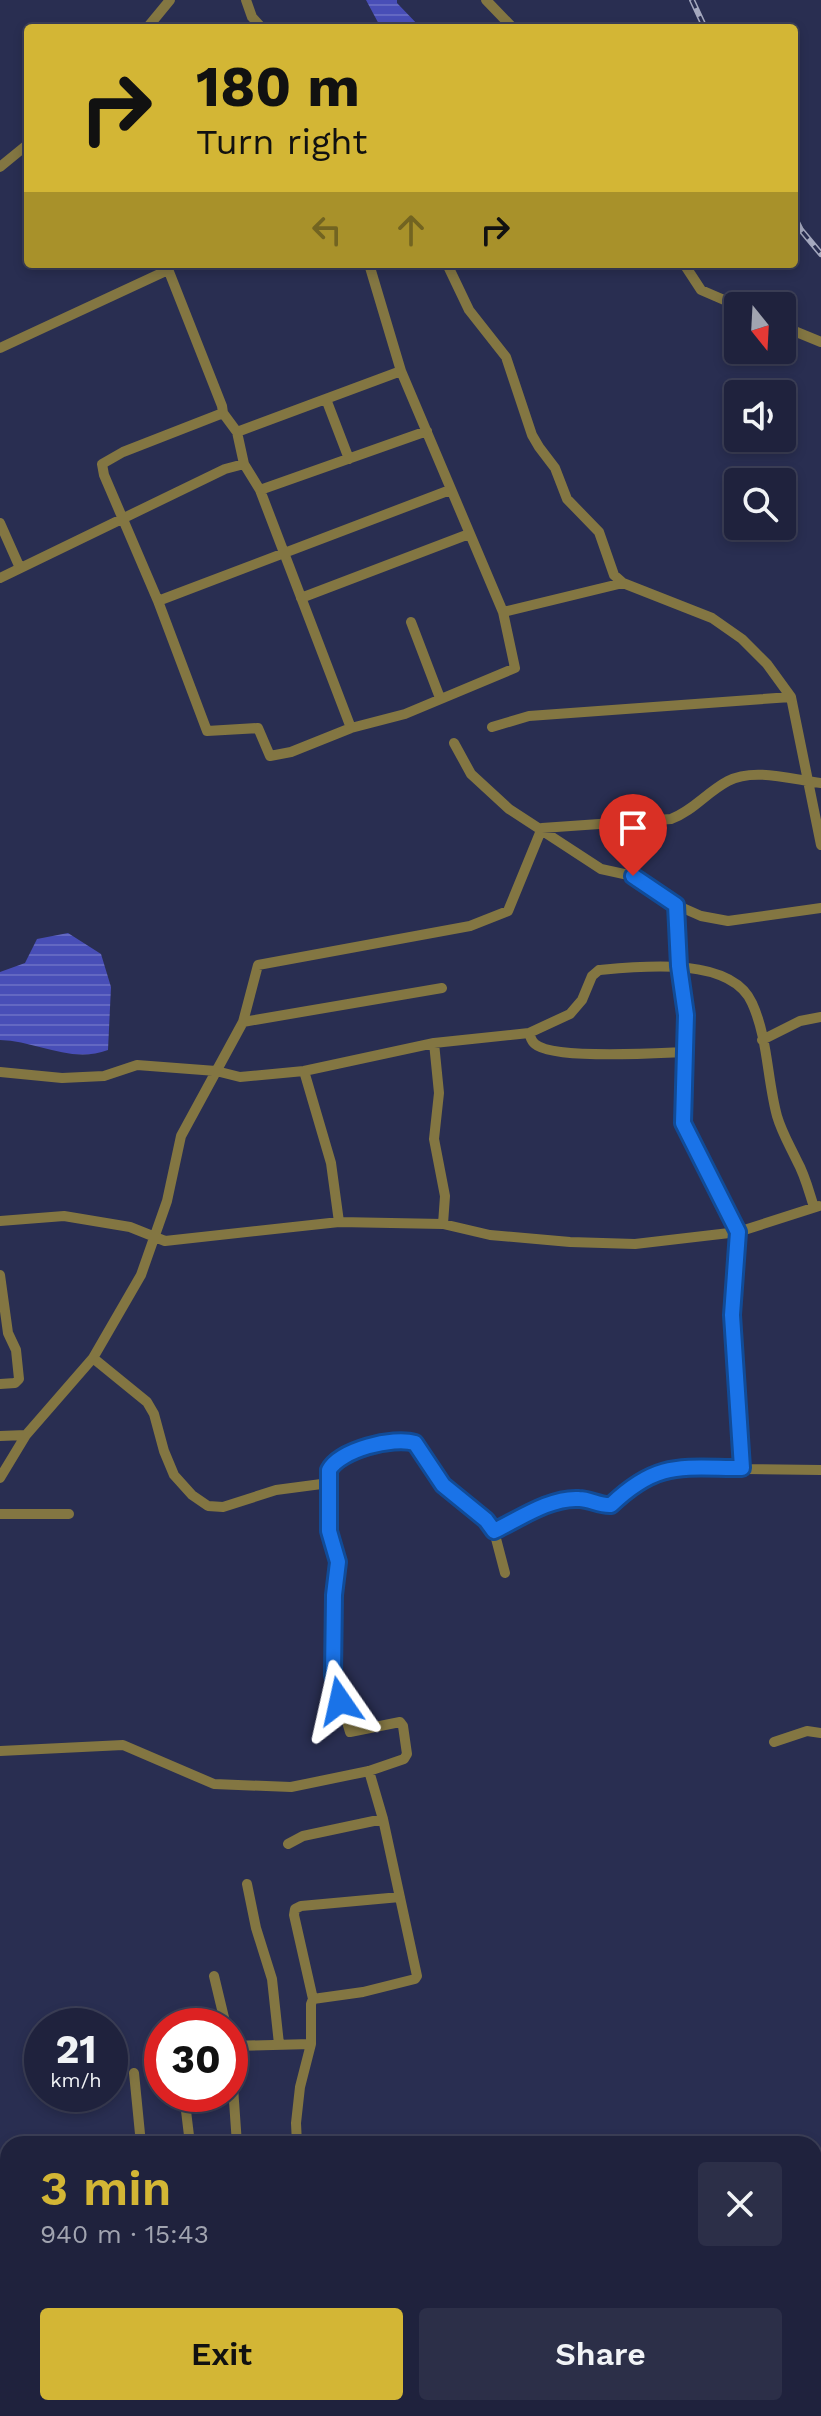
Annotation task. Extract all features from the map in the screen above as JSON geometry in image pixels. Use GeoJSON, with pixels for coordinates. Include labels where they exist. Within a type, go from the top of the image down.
{"type":"FeatureCollection","features":[{"type":"Feature","properties":{"kind":"street"},"geometry":{"type":"LineString","coordinates":[[150,24],[170,0]]}},
{"type":"Feature","properties":{"kind":"street"},"geometry":{"type":"LineString","coordinates":[[246,0],[252,17],[258,24]]}},
{"type":"Feature","properties":{"kind":"street"},"geometry":{"type":"LineString","coordinates":[[486,0],[509,24]]}},
{"type":"Feature","properties":{"kind":"street"},"geometry":{"type":"LineString","coordinates":[[0,167],[24,147]]}},
{"type":"Feature","properties":{"kind":"street"},"geometry":{"type":"LineString","coordinates":[[0,348],[165,268]]}},
{"type":"Feature","properties":{"kind":"street"},"geometry":{"type":"LineString","coordinates":[[167,268],[223,413],[237,432],[244,464],[260,490],[351,728]]}},
{"type":"Feature","properties":{"kind":"street"},"geometry":{"type":"LineString","coordinates":[[223,413],[102,464],[207,731],[258,728],[270,756],[291,752],[351,728],[405,714],[515,668],[503,612],[401,371],[370,268]]}},
{"type":"Feature","properties":{"kind":"street"},"geometry":{"type":"LineString","coordinates":[[449,268],[469,310],[506,357],[532,435],[555,468],[567,499],[599,532],[614,575],[623,583],[712,618],[742,639],[767,664],[791,697],[821,845]]}},
{"type":"Feature","properties":{"kind":"street"},"geometry":{"type":"LineString","coordinates":[[687,268],[701,290],[724,300]]}},
{"type":"Feature","properties":{"kind":"street"},"geometry":{"type":"LineString","coordinates":[[796,332],[821,342]]}},
{"type":"Feature","properties":{"kind":"street"},"geometry":{"type":"LineString","coordinates":[[237,432],[401,371]]}},
{"type":"Feature","properties":{"kind":"street"},"geometry":{"type":"LineString","coordinates":[[326,399],[349,459]]}},
{"type":"Feature","properties":{"kind":"street"},"geometry":{"type":"LineString","coordinates":[[260,490],[427,431]]}},
{"type":"Feature","properties":{"kind":"street"},"geometry":{"type":"LineString","coordinates":[[0,578],[225,469],[244,464]]}},
{"type":"Feature","properties":{"kind":"street"},"geometry":{"type":"LineString","coordinates":[[158,601],[450,490]]}},
{"type":"Feature","properties":{"kind":"street"},"geometry":{"type":"LineString","coordinates":[[0,523],[20,568]]}},
{"type":"Feature","properties":{"kind":"street"},"geometry":{"type":"LineString","coordinates":[[301,598],[469,534]]}},
{"type":"Feature","properties":{"kind":"street"},"geometry":{"type":"LineString","coordinates":[[503,612],[623,583]]}},
{"type":"Feature","properties":{"kind":"street"},"geometry":{"type":"LineString","coordinates":[[411,622],[440,698]]}},
{"type":"Feature","properties":{"kind":"street"},"geometry":{"type":"LineString","coordinates":[[492,727],[529,716],[791,697]]}},
{"type":"Feature","properties":{"kind":"street"},"geometry":{"type":"LineString","coordinates":[[454,743],[471,774],[509,809],[601,869],[633,876],[676,905],[701,916],[728,921],[821,908]]}},
{"type":"Feature","properties":{"kind":"street"},"geometry":{"type":"LineString","coordinates":[[542,828],[671,819],[682,815],[729,780],[755,775],[821,783]]}},
{"type":"Feature","properties":{"kind":"street"},"geometry":{"type":"LineString","coordinates":[[0,1478],[26,1435],[93,1358],[141,1275],[167,1201],[181,1136],[243,1022],[256,968],[263,963],[470,926],[502,916],[508,911],[542,828]]}},
{"type":"Feature","properties":{"kind":"street"},"geometry":{"type":"LineString","coordinates":[[676,905],[679,966],[686,1015],[683,1123],[738,1232],[732,1315],[742,1468]]}},
{"type":"Feature","properties":{"kind":"street"},"geometry":{"type":"LineString","coordinates":[[0,1072],[62,1078],[104,1076],[137,1065],[216,1071],[240,1077],[304,1071],[434,1043],[529,1033],[570,1014],[582,1000],[592,976],[599,970],[679,966],[733,979],[751,1001],[777,1116],[788,1147],[818,1206],[738,1232],[635,1244],[490,1235],[443,1224],[339,1222],[165,1241],[130,1227],[64,1216],[0,1221]]}},
{"type":"Feature","properties":{"kind":"street"},"geometry":{"type":"LineString","coordinates":[[243,1022],[442,988]]}},
{"type":"Feature","properties":{"kind":"street"},"geometry":{"type":"LineString","coordinates":[[762,1040],[800,1021],[821,1017]]}},
{"type":"Feature","properties":{"kind":"street"},"geometry":{"type":"LineString","coordinates":[[529,1033],[535,1044],[542,1048],[567,1052],[685,1052]]}},
{"type":"Feature","properties":{"kind":"street"},"geometry":{"type":"LineString","coordinates":[[434,1043],[439,1093],[434,1139],[445,1196],[443,1224]]}},
{"type":"Feature","properties":{"kind":"street"},"geometry":{"type":"LineString","coordinates":[[304,1071],[331,1163],[339,1222]]}},
{"type":"Feature","properties":{"kind":"street"},"geometry":{"type":"LineString","coordinates":[[0,1275],[8,1333],[16,1350],[19,1379],[15,1383],[0,1384]]}},
{"type":"Feature","properties":{"kind":"street"},"geometry":{"type":"LineString","coordinates":[[93,1358],[147,1402],[154,1414],[174,1475],[192,1495],[208,1506],[223,1507],[276,1490],[329,1483]]}},
{"type":"Feature","properties":{"kind":"street"},"geometry":{"type":"LineString","coordinates":[[0,1436],[26,1435]]}},
{"type":"Feature","properties":{"kind":"street"},"geometry":{"type":"LineString","coordinates":[[0,1751],[123,1745],[214,1784],[291,1787],[369,1771],[404,1759],[407,1754],[400,1722],[353,1733],[348,1728],[333,1675],[334,1595],[338,1562],[329,1531],[329,1470],[340,1455],[379,1444],[407,1440],[415,1443],[443,1485],[486,1520],[494,1531],[505,1573]]}},
{"type":"Feature","properties":{"kind":"street"},"geometry":{"type":"LineString","coordinates":[[494,1531],[566,1500],[581,1499],[611,1505],[653,1474],[670,1468],[821,1470]]}},
{"type":"Feature","properties":{"kind":"street"},"geometry":{"type":"LineString","coordinates":[[0,1514],[69,1514]]}},
{"type":"Feature","properties":{"kind":"street"},"geometry":{"type":"LineString","coordinates":[[774,1742],[807,1731],[821,1733]]}},
{"type":"Feature","properties":{"kind":"street"},"geometry":{"type":"LineString","coordinates":[[313,1999],[363,1992],[417,1976],[383,1819],[369,1771]]}},
{"type":"Feature","properties":{"kind":"street"},"geometry":{"type":"LineString","coordinates":[[288,1844],[303,1836],[383,1819]]}},
{"type":"Feature","properties":{"kind":"street"},"geometry":{"type":"LineString","coordinates":[[247,1884],[256,1928],[272,1979],[279,2044]]}},
{"type":"Feature","properties":{"kind":"street"},"geometry":{"type":"LineString","coordinates":[[297,2136],[300,2087],[311,2044],[313,1999],[295,1909],[400,1897]]}},
{"type":"Feature","properties":{"kind":"street"},"geometry":{"type":"LineString","coordinates":[[214,1976],[222,2008]]}},
{"type":"Feature","properties":{"kind":"street"},"geometry":{"type":"LineString","coordinates":[[248,2045],[311,2044]]}},
{"type":"Feature","properties":{"kind":"street"},"geometry":{"type":"LineString","coordinates":[[134,2073],[140,2136]]}},
{"type":"Feature","properties":{"kind":"street"},"geometry":{"type":"LineString","coordinates":[[186,2112],[189,2136]]}},
{"type":"Feature","properties":{"kind":"street"},"geometry":{"type":"LineString","coordinates":[[235,2112],[236,2136]]}},
{"type":"Feature","properties":{"kind":"shaded area"},"geometry":{"type":"Polygon","coordinates":[[[366,0],[397,0],[417,24],[379,24],[366,0]]]}},
{"type":"Feature","properties":{"kind":"shaded area"},"geometry":{"type":"Polygon","coordinates":[[[68,933],[101,954],[111,987],[108,1050],[94,1054],[67,1053],[0,1040],[0,972],[25,963],[37,939],[68,933]]]}},
{"type":"Feature","properties":{"kind":"railway"},"geometry":{"type":"LineString","coordinates":[[692,0],[703,24]]}},
{"type":"Feature","properties":{"kind":"railway"},"geometry":{"type":"LineString","coordinates":[[798,224],[821,254]]}},
{"type":"Feature","properties":{"kind":"route"},"geometry":{"type":"LineString","coordinates":[[340,1701],[333,1675],[334,1595],[338,1562],[329,1531],[329,1470],[340,1455],[379,1444],[407,1440],[415,1443],[443,1485],[486,1520],[494,1531],[566,1500],[581,1499],[611,1505],[653,1474],[670,1468],[742,1468],[732,1315],[738,1232],[683,1123],[686,1015],[679,966],[676,905],[633,876]]}}]}
